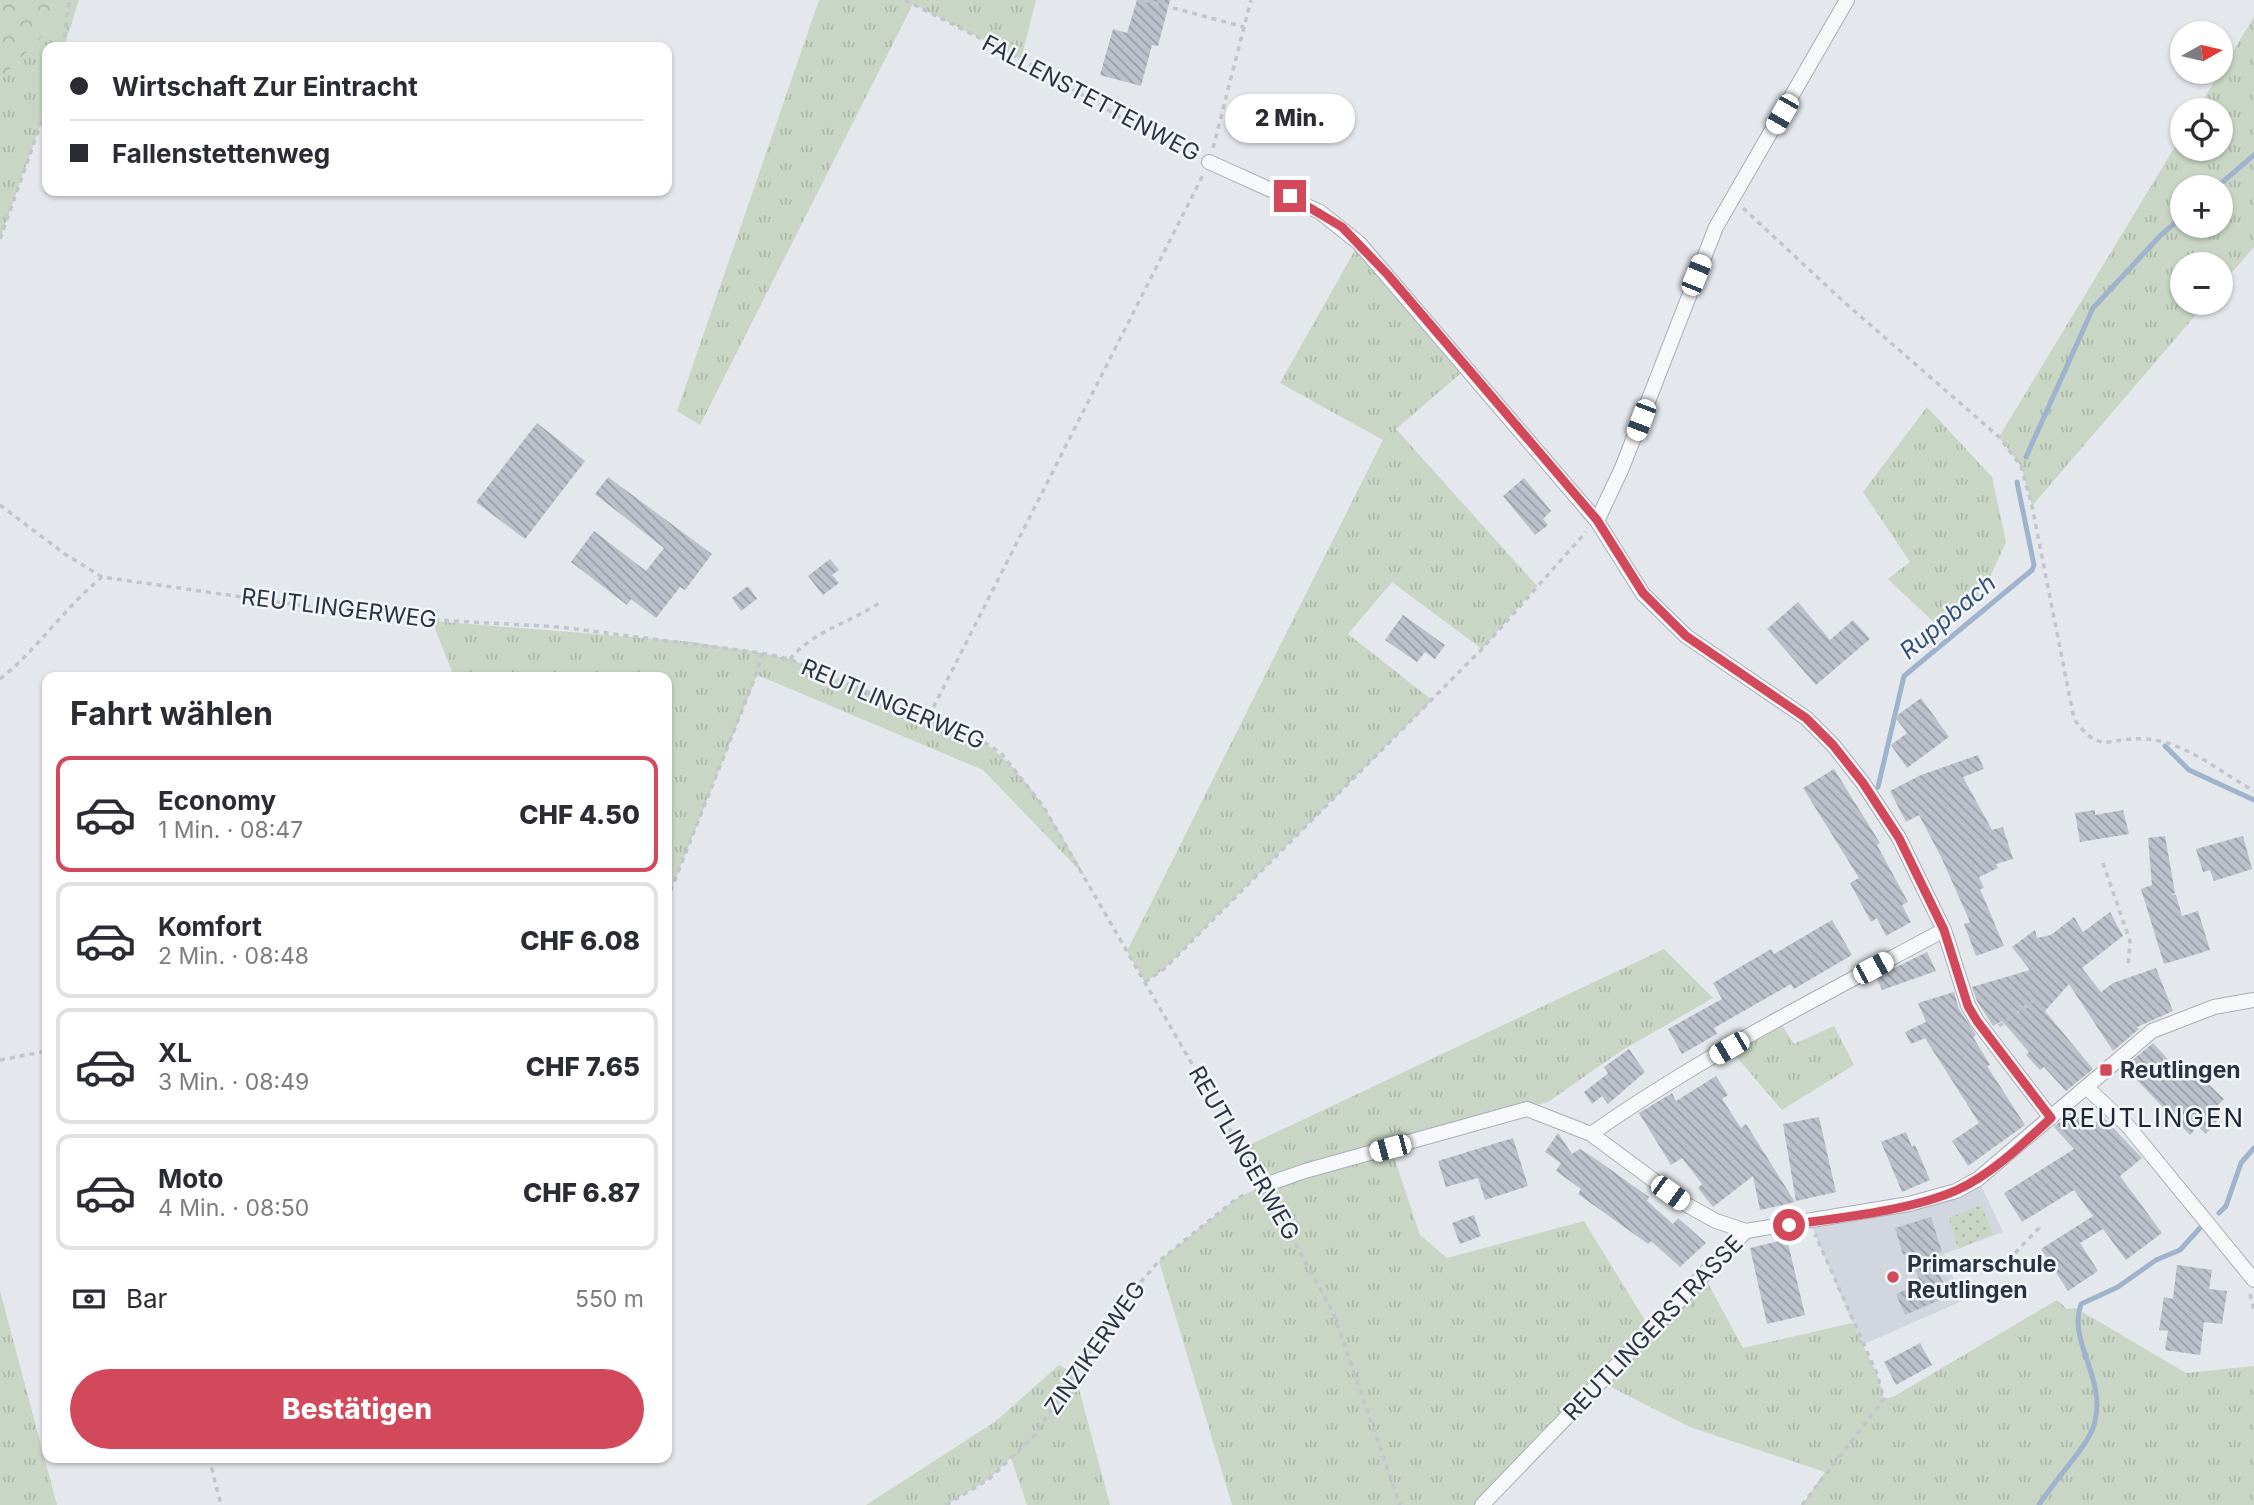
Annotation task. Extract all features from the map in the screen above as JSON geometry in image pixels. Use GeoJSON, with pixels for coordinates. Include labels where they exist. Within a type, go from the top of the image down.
{"type":"FeatureCollection","features":[{"type":"Feature","properties":{"kind":"street"},"geometry":{"type":"LineString","coordinates":[[1597,520],[1622,468],[1686,299],[1731,197],[1847,0]]}},
{"type":"Feature","properties":{"kind":"street","name":"FALLENSTETTENWEG"},"geometry":{"type":"LineString","coordinates":[[1209,162],[1310,207],[1342,227],[1359,243],[1597,520],[1643,593],[1686,636],[1806,718],[1833,745],[1863,783],[1899,838],[1944,930],[1968,1006],[1986,1036],[2051,1118]]}},
{"type":"Feature","properties":{"kind":"street"},"geometry":{"type":"LineString","coordinates":[[1591,1134],[1642,1098],[1778,1019],[1944,930]]}},
{"type":"Feature","properties":{"kind":"street","name":"REUTLINGERSTRASSE"},"geometry":{"type":"LineString","coordinates":[[1482,1505],[1746,1231],[1909,1204],[1956,1191],[1978,1179],[2151,1031],[2214,1007],[2254,1000]]}},
{"type":"Feature","properties":{"kind":"street"},"geometry":{"type":"LineString","coordinates":[[2086,1087],[2127,1125],[2254,1280]]}},
{"type":"Feature","properties":{"kind":"street"},"geometry":{"type":"LineString","coordinates":[[1262,1186],[1305,1171],[1527,1109],[1591,1134],[1687,1205],[1716,1221],[1746,1231]]}},
{"type":"Feature","properties":{"kind":"path"},"geometry":{"type":"LineString","coordinates":[[64,42],[69,0]]}},
{"type":"Feature","properties":{"kind":"path","name":"FALLENSTETTENWEG"},"geometry":{"type":"LineString","coordinates":[[905,0],[1021,59],[1139,128],[1209,162]]}},
{"type":"Feature","properties":{"kind":"path"},"geometry":{"type":"LineString","coordinates":[[1144,0],[1244,27]]}},
{"type":"Feature","properties":{"kind":"path"},"geometry":{"type":"LineString","coordinates":[[929,716],[1209,162],[1251,0]]}},
{"type":"Feature","properties":{"kind":"path"},"geometry":{"type":"LineString","coordinates":[[0,239],[42,120]]}},
{"type":"Feature","properties":{"kind":"path"},"geometry":{"type":"LineString","coordinates":[[1731,197],[1854,312],[1999,437],[2021,466],[2032,506],[2074,719],[2087,737],[2105,743],[2145,739],[2176,744],[2254,792]]}},
{"type":"Feature","properties":{"kind":"path"},"geometry":{"type":"LineString","coordinates":[[0,679],[26,657],[82,593],[102,577],[65,554],[1,507]]}},
{"type":"Feature","properties":{"kind":"path"},"geometry":{"type":"LineString","coordinates":[[1145,982],[1164,969],[1482,649],[1565,552],[1597,520]]}},
{"type":"Feature","properties":{"kind":"path","name":"REUTLINGERWEG"},"geometry":{"type":"LineString","coordinates":[[102,577],[383,617],[560,627],[762,653],[789,659],[929,716],[976,737],[1001,753],[1019,771],[1057,829],[1333,1312],[1400,1505]]}},
{"type":"Feature","properties":{"kind":"path"},"geometry":{"type":"LineString","coordinates":[[789,659],[803,643],[856,619],[878,603]]}},
{"type":"Feature","properties":{"kind":"path"},"geometry":{"type":"LineString","coordinates":[[672,887],[756,675],[762,653]]}},
{"type":"Feature","properties":{"kind":"path"},"geometry":{"type":"LineString","coordinates":[[2103,863],[2130,941],[2128,966]]}},
{"type":"Feature","properties":{"kind":"path"},"geometry":{"type":"LineString","coordinates":[[1986,1036],[2033,1001]]}},
{"type":"Feature","properties":{"kind":"path"},"geometry":{"type":"LineString","coordinates":[[0,1060],[42,1052]]}},
{"type":"Feature","properties":{"kind":"path","name":"ZINZIKERWEG"},"geometry":{"type":"LineString","coordinates":[[946,1505],[989,1479],[1034,1436],[1120,1306],[1159,1261],[1236,1199],[1262,1186]]}},
{"type":"Feature","properties":{"kind":"path"},"geometry":{"type":"LineString","coordinates":[[2015,1253],[2039,1228],[2039,1223]]}},
{"type":"Feature","properties":{"kind":"path"},"geometry":{"type":"LineString","coordinates":[[1802,1505],[1884,1399],[1877,1374],[1818,1243]]}},
{"type":"Feature","properties":{"kind":"path"},"geometry":{"type":"LineString","coordinates":[[2250,1297],[2254,1310]]}},
{"type":"Feature","properties":{"kind":"path"},"geometry":{"type":"LineString","coordinates":[[210,1463],[221,1505]]}},
{"type":"Feature","properties":{"kind":"shaded area","name":"Primarschule Reutlingen"},"geometry":{"type":"Polygon","coordinates":[[[1978,1179],[2003,1232],[1944,1254],[1962,1301],[1862,1345],[1810,1222],[1978,1179]]]}},
{"type":"Feature","properties":{"kind":"green space"},"geometry":{"type":"Polygon","coordinates":[[[0,0],[69,0],[68,10],[0,79],[0,0]]]}},
{"type":"Feature","properties":{"kind":"green space"},"geometry":{"type":"Polygon","coordinates":[[[69,0],[79,0],[66,42],[42,42],[42,120],[0,239],[0,79],[68,10],[69,0]]]}},
{"type":"Feature","properties":{"kind":"green space"},"geometry":{"type":"Polygon","coordinates":[[[819,0],[1036,0],[1021,59],[913,4],[700,425],[677,411],[819,0]]]}},
{"type":"Feature","properties":{"kind":"green space"},"geometry":{"type":"Polygon","coordinates":[[[2254,17],[2254,247],[2233,271],[2233,252],[2170,252],[2170,315],[2196,315],[2032,506],[2021,466],[1999,437],[2170,155],[2170,161],[2233,161],[2233,98],[2204,98],[2213,84],[2233,84],[2233,51],[2254,17]]]}},
{"type":"Feature","properties":{"kind":"green space"},"geometry":{"type":"Polygon","coordinates":[[[1359,243],[1467,368],[1396,429],[1537,586],[1482,649],[1392,582],[1348,634],[1432,700],[1164,969],[1145,982],[1127,951],[1383,440],[1280,383],[1359,243]]]}},
{"type":"Feature","properties":{"kind":"green space"},"geometry":{"type":"Polygon","coordinates":[[[1927,407],[1992,477],[2006,542],[1981,597],[1942,630],[1888,579],[1910,562],[1863,492],[1927,407]]]}},
{"type":"Feature","properties":{"kind":"green space"},"geometry":{"type":"Polygon","coordinates":[[[432,621],[693,642],[789,659],[976,737],[994,750],[1011,765],[1038,799],[1085,876],[983,770],[757,675],[672,888],[672,672],[452,672],[432,621]]]}},
{"type":"Feature","properties":{"kind":"green space"},"geometry":{"type":"Polygon","coordinates":[[[1664,949],[1713,998],[1621,1051],[1548,1102],[1391,1148],[1420,1235],[1447,1258],[1584,1221],[1651,1330],[1704,1276],[1743,1348],[1852,1323],[1877,1374],[1884,1399],[1893,1397],[2057,1300],[2067,1309],[2076,1308],[2186,1373],[2254,1366],[2254,1505],[1802,1505],[1825,1472],[1690,1427],[1601,1382],[1482,1505],[1232,1505],[1159,1261],[1236,1199],[1262,1186],[1241,1149],[1664,949]]]}},
{"type":"Feature","properties":{"kind":"green space"},"geometry":{"type":"Polygon","coordinates":[[[1778,1019],[1794,1044],[1834,1026],[1854,1065],[1782,1110],[1729,1048],[1778,1019]]]}},
{"type":"Feature","properties":{"kind":"green space"},"geometry":{"type":"Polygon","coordinates":[[[1981,1205],[1993,1234],[1958,1249],[1949,1218],[1981,1205]]]}},
{"type":"Feature","properties":{"kind":"green space"},"geometry":{"type":"Polygon","coordinates":[[[0,1291],[42,1449],[42,1463],[46,1463],[57,1505],[0,1505],[0,1291]]]}},
{"type":"Feature","properties":{"kind":"green space"},"geometry":{"type":"Polygon","coordinates":[[[1059,1365],[1075,1374],[1110,1505],[1027,1505],[1011,1458],[989,1479],[946,1505],[866,1505],[996,1421],[1059,1365]]]}},
{"type":"Feature","properties":{"kind":"building"},"geometry":{"type":"Polygon","coordinates":[[[1137,0],[1170,0],[1158,46],[1152,45],[1141,86],[1100,75],[1113,29],[1127,33],[1137,0]]]}},
{"type":"Feature","properties":{"kind":"building"},"geometry":{"type":"Polygon","coordinates":[[[537,423],[585,461],[525,539],[476,502],[537,423]]]}},
{"type":"Feature","properties":{"kind":"building"},"geometry":{"type":"Polygon","coordinates":[[[608,477],[712,554],[685,590],[680,587],[656,618],[631,599],[627,605],[571,562],[594,531],[646,571],[664,548],[595,494],[608,477]]]}},
{"type":"Feature","properties":{"kind":"building"},"geometry":{"type":"Polygon","coordinates":[[[1524,478],[1551,511],[1543,519],[1548,525],[1535,535],[1503,496],[1524,478]]]}},
{"type":"Feature","properties":{"kind":"building"},"geometry":{"type":"Polygon","coordinates":[[[830,559],[839,570],[832,575],[839,583],[823,595],[808,576],[830,559]]]}},
{"type":"Feature","properties":{"kind":"building"},"geometry":{"type":"Polygon","coordinates":[[[748,586],[757,599],[741,611],[732,598],[748,586]]]}},
{"type":"Feature","properties":{"kind":"building"},"geometry":{"type":"Polygon","coordinates":[[[1798,602],[1830,640],[1853,620],[1870,639],[1816,685],[1767,629],[1798,602]]]}},
{"type":"Feature","properties":{"kind":"building"},"geometry":{"type":"Polygon","coordinates":[[[1403,615],[1445,645],[1435,659],[1425,652],[1417,662],[1385,640],[1403,615]]]}},
{"type":"Feature","properties":{"kind":"building"},"geometry":{"type":"Polygon","coordinates":[[[1921,698],[1949,737],[1907,768],[1891,745],[1907,733],[1895,717],[1921,698]]]}},
{"type":"Feature","properties":{"kind":"building"},"geometry":{"type":"Polygon","coordinates":[[[1978,755],[1984,769],[1963,777],[1992,830],[2003,827],[2013,859],[1996,864],[1998,868],[1979,877],[1984,888],[1980,889],[2004,946],[1976,956],[1964,924],[1970,922],[1942,859],[1919,815],[1906,822],[1890,791],[1921,775],[1978,755]]]}},
{"type":"Feature","properties":{"kind":"building"},"geometry":{"type":"Polygon","coordinates":[[[1834,769],[1880,843],[1877,845],[1908,902],[1902,905],[1911,922],[1886,936],[1877,918],[1871,922],[1850,883],[1859,878],[1803,788],[1834,769]]]}},
{"type":"Feature","properties":{"kind":"building"},"geometry":{"type":"Polygon","coordinates":[[[2095,810],[2095,815],[2123,810],[2129,834],[2080,842],[2075,813],[2095,810]]]}},
{"type":"Feature","properties":{"kind":"building"},"geometry":{"type":"Polygon","coordinates":[[[2165,836],[2175,893],[2171,894],[2176,895],[2182,916],[2198,911],[2210,950],[2164,964],[2141,889],[2152,885],[2148,838],[2165,836]]]}},
{"type":"Feature","properties":{"kind":"building"},"geometry":{"type":"Polygon","coordinates":[[[2243,836],[2252,869],[2214,881],[2210,870],[2203,872],[2196,849],[2243,836]]]}},
{"type":"Feature","properties":{"kind":"building"},"geometry":{"type":"Polygon","coordinates":[[[2110,912],[2123,936],[2082,968],[2101,992],[2113,983],[2156,968],[2173,1011],[2137,1027],[2139,1029],[2113,1051],[2069,984],[2045,1011],[2093,1069],[2066,1091],[2044,1067],[2040,1070],[2026,1055],[2029,1052],[2002,1021],[1993,1026],[1977,1001],[1972,987],[2030,970],[2012,947],[2035,930],[2037,938],[2051,935],[2074,917],[2083,932],[2110,912]]]}},
{"type":"Feature","properties":{"kind":"building"},"geometry":{"type":"Polygon","coordinates":[[[1832,920],[1852,955],[1794,989],[1791,984],[1714,1028],[1717,1034],[1682,1054],[1668,1029],[1722,999],[1713,983],[1771,949],[1774,954],[1832,920]]]}},
{"type":"Feature","properties":{"kind":"building"},"geometry":{"type":"Polygon","coordinates":[[[1927,952],[1936,971],[1882,990],[1876,977],[1927,952]]]}},
{"type":"Feature","properties":{"kind":"building"},"geometry":{"type":"Polygon","coordinates":[[[1954,992],[1959,1009],[1976,1035],[1973,1037],[1990,1065],[1987,1066],[2025,1125],[1968,1166],[1952,1141],[1979,1123],[1925,1038],[1911,1044],[1905,1032],[1926,1022],[1918,1003],[1954,992]]]}},
{"type":"Feature","properties":{"kind":"building"},"geometry":{"type":"Polygon","coordinates":[[[2153,1043],[2177,1069],[2184,1061],[2224,1099],[2214,1109],[2221,1117],[2206,1134],[2198,1126],[2190,1135],[2124,1067],[2153,1043]]]}},
{"type":"Feature","properties":{"kind":"building"},"geometry":{"type":"Polygon","coordinates":[[[1629,1049],[1645,1072],[1608,1104],[1602,1096],[1592,1104],[1584,1092],[1608,1073],[1604,1067],[1629,1049]]]}},
{"type":"Feature","properties":{"kind":"building"},"geometry":{"type":"Polygon","coordinates":[[[1716,1076],[1728,1095],[1722,1099],[1741,1128],[1746,1124],[1795,1202],[1760,1210],[1753,1176],[1713,1207],[1698,1188],[1702,1184],[1682,1158],[1671,1165],[1639,1113],[1672,1093],[1676,1101],[1716,1076]]]}},
{"type":"Feature","properties":{"kind":"building"},"geometry":{"type":"Polygon","coordinates":[[[2072,1111],[2088,1129],[2103,1117],[2142,1158],[2120,1176],[2162,1233],[2126,1260],[2103,1229],[2080,1243],[2098,1271],[2068,1291],[2041,1249],[2093,1216],[2074,1190],[2022,1222],[2004,1193],[2074,1149],[2054,1127],[2072,1111]]]}},
{"type":"Feature","properties":{"kind":"building"},"geometry":{"type":"Polygon","coordinates":[[[1819,1117],[1836,1192],[1796,1201],[1783,1124],[1819,1117]]]}},
{"type":"Feature","properties":{"kind":"building"},"geometry":{"type":"Polygon","coordinates":[[[1906,1132],[1912,1147],[1915,1145],[1930,1180],[1902,1192],[1881,1142],[1906,1132]]]}},
{"type":"Feature","properties":{"kind":"building"},"geometry":{"type":"Polygon","coordinates":[[[1558,1133],[1572,1154],[1580,1149],[1600,1162],[1649,1197],[1647,1201],[1673,1224],[1678,1218],[1706,1243],[1680,1267],[1651,1241],[1648,1244],[1578,1194],[1581,1189],[1556,1171],[1561,1163],[1545,1152],[1558,1133]]]}},
{"type":"Feature","properties":{"kind":"building"},"geometry":{"type":"Polygon","coordinates":[[[1513,1138],[1528,1186],[1485,1200],[1478,1178],[1446,1187],[1438,1161],[1513,1138]]]}},
{"type":"Feature","properties":{"kind":"building"},"geometry":{"type":"Polygon","coordinates":[[[1474,1215],[1481,1236],[1460,1244],[1452,1223],[1474,1215]]]}},
{"type":"Feature","properties":{"kind":"building"},"geometry":{"type":"Polygon","coordinates":[[[1931,1217],[1942,1252],[1931,1255],[1949,1296],[1905,1315],[1896,1294],[1921,1283],[1908,1253],[1903,1255],[1895,1228],[1931,1217]]]}},
{"type":"Feature","properties":{"kind":"building"},"geometry":{"type":"Polygon","coordinates":[[[1787,1239],[1805,1315],[1767,1324],[1750,1248],[1787,1239]]]}},
{"type":"Feature","properties":{"kind":"building"},"geometry":{"type":"Polygon","coordinates":[[[2177,1265],[2212,1270],[2209,1289],[2227,1291],[2222,1324],[2204,1322],[2200,1355],[2165,1350],[2168,1331],[2159,1330],[2164,1297],[2173,1299],[2177,1265]]]}},
{"type":"Feature","properties":{"kind":"building"},"geometry":{"type":"Polygon","coordinates":[[[1920,1343],[1932,1365],[1896,1385],[1884,1362],[1920,1343]]]}},
{"type":"Feature","properties":{"kind":"waterway","name":"Ruppbach"},"geometry":{"type":"LineString","coordinates":[[2231,175],[2254,155]]}},
{"type":"Feature","properties":{"kind":"waterway","name":"Ruppbach"},"geometry":{"type":"LineString","coordinates":[[2026,457],[2093,308],[2170,227]]}},
{"type":"Feature","properties":{"kind":"waterway","name":"Ruppbach"},"geometry":{"type":"LineString","coordinates":[[1878,787],[1904,676],[2032,570],[2034,565],[2017,482]]}},
{"type":"Feature","properties":{"kind":"waterway"},"geometry":{"type":"LineString","coordinates":[[2165,746],[2189,770],[2254,800]]}},
{"type":"Feature","properties":{"kind":"waterway"},"geometry":{"type":"LineString","coordinates":[[2219,1213],[2226,1206],[2241,1163],[2254,1148]]}},
{"type":"Feature","properties":{"kind":"waterway"},"geometry":{"type":"LineString","coordinates":[[2039,1505],[2085,1443],[2094,1425],[2096,1392],[2079,1332],[2081,1304],[2118,1287],[2156,1260],[2180,1250],[2200,1228]]}},
{"type":"Feature","properties":{"kind":"place","name":"Reutlingen"},"geometry":{"type":"Point","coordinates":[2106,1070]}},
{"type":"Feature","properties":{"kind":"place","name":"Primarschule Reutlingen"},"geometry":{"type":"Point","coordinates":[1893,1277]}},
{"type":"Feature","properties":{"kind":"district","name":"REUTLINGEN"},"geometry":{"type":"Point","coordinates":[2153,1118]}},
{"type":"Feature","properties":{"kind":"route"},"geometry":{"type":"LineString","coordinates":[[1290,196],[1342,227],[1388,275],[1597,520],[1643,593],[1686,636],[1806,718],[1833,745],[1863,783],[1899,838],[1944,930],[1968,1006],[1986,1036],[2051,1118],[1978,1179],[1956,1191],[1909,1204],[1789,1225]]}}]}
